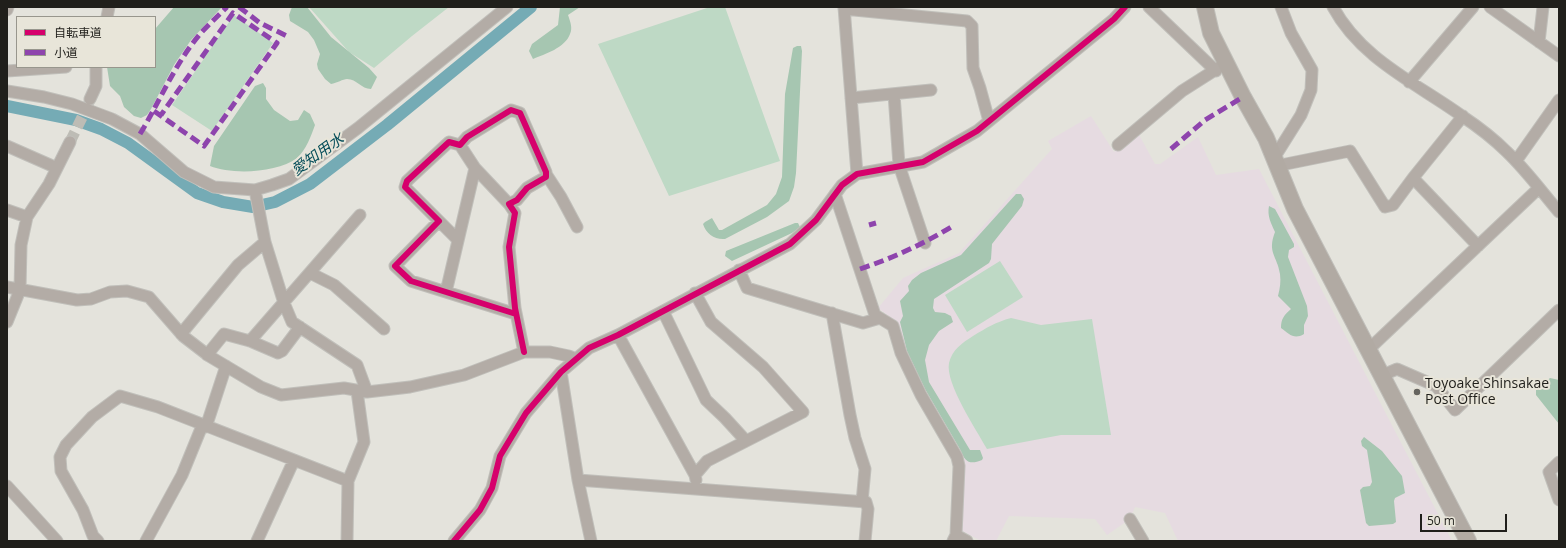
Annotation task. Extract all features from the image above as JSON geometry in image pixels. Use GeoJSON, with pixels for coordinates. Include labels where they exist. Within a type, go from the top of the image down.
{"type":"FeatureCollection","features":[{"type":"Feature","properties":{"kind":"street"},"geometry":{"type":"LineString","coordinates":[[7,91],[44,97],[72,104],[112,119],[140,134],[184,172],[214,187],[256,194],[289,179],[358,128],[507,7]]}},
{"type":"Feature","properties":{"kind":"street"},"geometry":{"type":"LineString","coordinates":[[454,541],[480,510],[492,488],[500,456],[526,413],[561,372],[588,348],[618,335],[790,244],[816,220],[842,185],[857,174],[899,165],[923,162],[977,131],[1114,19],[1125,7]]}},
{"type":"Feature","properties":{"kind":"street"},"geometry":{"type":"LineString","coordinates":[[1149,7],[1221,67]]}},
{"type":"Feature","properties":{"kind":"street"},"geometry":{"type":"LineString","coordinates":[[1205,7],[1221,67],[1266,138],[1295,209],[1383,375],[1468,541]]}},
{"type":"Feature","properties":{"kind":"street"},"geometry":{"type":"LineString","coordinates":[[1275,162],[1301,115],[1311,90],[1312,70],[1291,33],[1280,7]]}},
{"type":"Feature","properties":{"kind":"street"},"geometry":{"type":"LineString","coordinates":[[1333,7],[1340,20],[1352,34],[1378,59],[1409,82],[1463,116],[1507,152],[1559,212]]}},
{"type":"Feature","properties":{"kind":"street"},"geometry":{"type":"LineString","coordinates":[[1409,82],[1473,7]]}},
{"type":"Feature","properties":{"kind":"street"},"geometry":{"type":"LineString","coordinates":[[1490,7],[1559,56]]}},
{"type":"Feature","properties":{"kind":"street"},"geometry":{"type":"LineString","coordinates":[[1540,42],[1543,7]]}},
{"type":"Feature","properties":{"kind":"street"},"geometry":{"type":"LineString","coordinates":[[857,174],[844,8],[967,21],[972,26],[973,68],[989,121]]}},
{"type":"Feature","properties":{"kind":"street"},"geometry":{"type":"LineString","coordinates":[[1118,145],[1182,91],[1221,67]]}},
{"type":"Feature","properties":{"kind":"street"},"geometry":{"type":"LineString","coordinates":[[7,71],[51,68]]}},
{"type":"Feature","properties":{"kind":"street"},"geometry":{"type":"LineString","coordinates":[[90,99],[96,86],[96,68]]}},
{"type":"Feature","properties":{"kind":"street"},"geometry":{"type":"LineString","coordinates":[[851,98],[931,90]]}},
{"type":"Feature","properties":{"kind":"street"},"geometry":{"type":"LineString","coordinates":[[894,94],[899,165],[924,243]]}},
{"type":"Feature","properties":{"kind":"street"},"geometry":{"type":"LineString","coordinates":[[1516,161],[1559,100]]}},
{"type":"Feature","properties":{"kind":"street"},"geometry":{"type":"LineString","coordinates":[[460,145],[467,137],[511,110],[520,113],[546,174],[561,197],[577,227]]}},
{"type":"Feature","properties":{"kind":"street"},"geometry":{"type":"LineString","coordinates":[[1275,162],[1350,151],[1385,207],[1393,205],[1463,116]]}},
{"type":"Feature","properties":{"kind":"street"},"geometry":{"type":"LineString","coordinates":[[7,322],[20,290],[21,245],[27,217],[49,184],[70,142]]}},
{"type":"Feature","properties":{"kind":"street"},"geometry":{"type":"LineString","coordinates":[[458,240],[405,187],[406,181],[449,142],[460,145],[475,168],[509,204],[515,213],[509,247],[516,314],[524,352]]}},
{"type":"Feature","properties":{"kind":"street"},"geometry":{"type":"LineString","coordinates":[[7,146],[56,168]]}},
{"type":"Feature","properties":{"kind":"street"},"geometry":{"type":"LineString","coordinates":[[446,292],[475,168]]}},
{"type":"Feature","properties":{"kind":"street"},"geometry":{"type":"LineString","coordinates":[[509,204],[517,200],[527,188],[546,177],[546,174]]}},
{"type":"Feature","properties":{"kind":"street"},"geometry":{"type":"LineString","coordinates":[[1414,178],[1478,246]]}},
{"type":"Feature","properties":{"kind":"street"},"geometry":{"type":"LineString","coordinates":[[1369,350],[1539,188]]}},
{"type":"Feature","properties":{"kind":"street"},"geometry":{"type":"LineString","coordinates":[[256,194],[265,242],[284,303],[292,322],[357,365],[362,391],[364,442],[348,482],[347,541]]}},
{"type":"Feature","properties":{"kind":"street"},"geometry":{"type":"LineString","coordinates":[[835,194],[875,315],[893,326],[901,353],[921,395],[957,457],[959,466],[955,538],[967,541]]}},
{"type":"Feature","properties":{"kind":"street"},"geometry":{"type":"LineString","coordinates":[[7,210],[27,217]]}},
{"type":"Feature","properties":{"kind":"street"},"geometry":{"type":"LineString","coordinates":[[250,341],[360,215]]}},
{"type":"Feature","properties":{"kind":"street"},"geometry":{"type":"LineString","coordinates":[[439,221],[395,266],[411,281],[516,314]]}},
{"type":"Feature","properties":{"kind":"street"},"geometry":{"type":"LineString","coordinates":[[181,334],[238,265],[265,242]]}},
{"type":"Feature","properties":{"kind":"street"},"geometry":{"type":"LineString","coordinates":[[739,270],[746,288],[863,323],[880,318]]}},
{"type":"Feature","properties":{"kind":"street"},"geometry":{"type":"LineString","coordinates":[[310,273],[334,285],[384,329]]}},
{"type":"Feature","properties":{"kind":"street"},"geometry":{"type":"LineString","coordinates":[[7,287],[76,300],[91,299],[110,292],[127,291],[149,297],[181,334],[207,355],[261,387],[281,395],[344,388],[362,391],[410,387],[464,375],[524,352],[550,352],[576,359]]}},
{"type":"Feature","properties":{"kind":"street"},"geometry":{"type":"LineString","coordinates":[[695,293],[711,322],[763,367],[803,412],[708,461],[695,475]]}},
{"type":"Feature","properties":{"kind":"street"},"geometry":{"type":"LineString","coordinates":[[663,310],[706,400],[746,441]]}},
{"type":"Feature","properties":{"kind":"street"},"geometry":{"type":"LineString","coordinates":[[832,313],[850,415],[855,438],[865,469],[862,502]]}},
{"type":"Feature","properties":{"kind":"street"},"geometry":{"type":"LineString","coordinates":[[1383,375],[1397,369],[1436,386],[1455,410],[1558,313]]}},
{"type":"Feature","properties":{"kind":"street"},"geometry":{"type":"LineString","coordinates":[[207,355],[224,334],[250,341],[278,353],[282,351],[300,327]]}},
{"type":"Feature","properties":{"kind":"street"},"geometry":{"type":"LineString","coordinates":[[618,335],[695,475],[697,488]]}},
{"type":"Feature","properties":{"kind":"street"},"geometry":{"type":"LineString","coordinates":[[146,541],[182,475],[204,426],[226,366]]}},
{"type":"Feature","properties":{"kind":"street"},"geometry":{"type":"LineString","coordinates":[[561,372],[578,480],[592,541]]}},
{"type":"Feature","properties":{"kind":"street"},"geometry":{"type":"LineString","coordinates":[[98,541],[93,536],[83,510],[61,471],[60,457],[66,445],[92,417],[120,396],[158,407],[348,482]]}},
{"type":"Feature","properties":{"kind":"street"},"geometry":{"type":"LineString","coordinates":[[257,541],[294,460]]}},
{"type":"Feature","properties":{"kind":"street"},"geometry":{"type":"LineString","coordinates":[[1559,462],[1549,472],[1559,500]]}},
{"type":"Feature","properties":{"kind":"street"},"geometry":{"type":"LineString","coordinates":[[578,480],[866,502],[868,509],[865,541]]}},
{"type":"Feature","properties":{"kind":"street"},"geometry":{"type":"LineString","coordinates":[[7,486],[57,541]]}},
{"type":"Feature","properties":{"kind":"street"},"geometry":{"type":"LineString","coordinates":[[1130,520],[1143,541]]}},
{"type":"Feature","properties":{"kind":"shaded area"},"geometry":{"type":"Polygon","coordinates":[[[1091,116],[1114,152],[1138,133],[1155,164],[1160,164],[1198,137],[1216,175],[1259,169],[1452,541],[1178,541],[1165,513],[1135,507],[1130,519],[1107,535],[1095,519],[1009,516],[996,541],[981,541],[959,529],[963,466],[905,352],[898,323],[878,308],[903,278],[959,253],[1052,149],[1048,141],[1091,116]]]}},
{"type":"Feature","properties":{"kind":"green space"},"geometry":{"type":"Polygon","coordinates":[[[174,7],[222,7],[191,40],[174,65],[151,109],[147,115],[141,118],[134,116],[124,107],[120,96],[110,86],[107,68],[156,68],[156,28],[174,7]]]}},
{"type":"Feature","properties":{"kind":"green space"},"geometry":{"type":"Polygon","coordinates":[[[292,7],[307,7],[331,37],[369,68],[377,77],[371,89],[368,89],[350,79],[345,79],[331,84],[325,79],[318,69],[317,64],[320,54],[314,40],[308,32],[290,21],[289,15],[292,7]]]}},
{"type":"Feature","properties":{"kind":"green space"},"geometry":{"type":"Polygon","coordinates":[[[309,7],[449,7],[374,68],[349,52],[309,7]]]}},
{"type":"Feature","properties":{"kind":"green space"},"geometry":{"type":"Polygon","coordinates":[[[560,7],[580,7],[568,15],[571,24],[570,34],[564,43],[559,47],[549,53],[533,59],[529,51],[532,44],[558,25],[560,7]]]}},
{"type":"Feature","properties":{"kind":"green space"},"geometry":{"type":"Polygon","coordinates":[[[710,7],[725,7],[780,161],[669,196],[598,44],[710,7]]]}},
{"type":"Feature","properties":{"kind":"green space"},"geometry":{"type":"Polygon","coordinates":[[[234,15],[273,43],[212,131],[172,105],[234,15]]]}},
{"type":"Feature","properties":{"kind":"green space"},"geometry":{"type":"Polygon","coordinates":[[[801,46],[802,51],[796,173],[794,187],[789,201],[767,217],[725,239],[711,236],[704,228],[703,224],[705,222],[712,218],[719,230],[722,230],[767,205],[776,194],[782,177],[785,94],[793,48],[801,46]]]}},
{"type":"Feature","properties":{"kind":"green space"},"geometry":{"type":"Polygon","coordinates":[[[263,83],[266,88],[266,99],[274,110],[290,121],[298,120],[304,110],[310,114],[315,125],[303,151],[297,158],[288,163],[278,167],[254,171],[230,171],[210,166],[214,146],[255,86],[263,83]]]}},
{"type":"Feature","properties":{"kind":"green space"},"geometry":{"type":"Polygon","coordinates":[[[1016,194],[1021,194],[1024,199],[1022,206],[992,244],[991,259],[989,263],[934,299],[933,308],[935,312],[945,313],[951,316],[953,322],[939,331],[929,345],[925,360],[929,382],[970,450],[980,450],[983,458],[982,460],[968,462],[964,458],[925,389],[907,351],[900,322],[903,316],[900,301],[909,291],[908,286],[912,280],[921,273],[961,255],[1016,194]]]}},
{"type":"Feature","properties":{"kind":"green space"},"geometry":{"type":"Polygon","coordinates":[[[1269,206],[1275,209],[1294,244],[1294,247],[1289,250],[1288,257],[1307,306],[1308,316],[1304,325],[1304,334],[1300,336],[1292,336],[1281,328],[1283,317],[1291,309],[1278,296],[1280,274],[1272,250],[1275,232],[1269,216],[1269,206]]]}},
{"type":"Feature","properties":{"kind":"green space"},"geometry":{"type":"Polygon","coordinates":[[[798,223],[800,227],[792,233],[732,261],[725,256],[726,251],[798,223]]]}},
{"type":"Feature","properties":{"kind":"green space"},"geometry":{"type":"Polygon","coordinates":[[[1000,261],[1023,297],[967,332],[945,295],[1000,261]]]}},
{"type":"Feature","properties":{"kind":"green space"},"geometry":{"type":"Polygon","coordinates":[[[1011,318],[1041,325],[1092,319],[1111,435],[1061,435],[987,449],[956,394],[949,372],[949,363],[952,354],[965,341],[1001,321],[1011,318]]]}},
{"type":"Feature","properties":{"kind":"green space"},"geometry":{"type":"Polygon","coordinates":[[[1550,378],[1559,380],[1559,424],[1536,395],[1536,390],[1550,378]]]}},
{"type":"Feature","properties":{"kind":"green space"},"geometry":{"type":"Polygon","coordinates":[[[1364,437],[1382,451],[1402,476],[1405,493],[1395,498],[1396,522],[1393,524],[1369,526],[1366,523],[1360,490],[1363,487],[1370,486],[1372,482],[1367,450],[1362,446],[1361,441],[1364,437]]]}},
{"type":"Feature","properties":{"kind":"waterway","name":"愛知用水"},"geometry":{"type":"LineString","coordinates":[[7,106],[76,120],[101,129],[128,143],[197,193],[223,202],[253,207],[275,202],[310,184],[387,125],[531,7]]}},
{"type":"Feature","properties":{"kind":"tunnel"},"geometry":{"type":"LineString","coordinates":[[70,142],[90,101]]}},
{"type":"Feature","properties":{"kind":"marked path"},"geometry":{"type":"LineString","coordinates":[[140,134],[183,57],[201,33],[227,7]]}},
{"type":"Feature","properties":{"kind":"marked path"},"geometry":{"type":"LineString","coordinates":[[239,7],[260,23],[287,36]]}},
{"type":"Feature","properties":{"kind":"marked path"},"geometry":{"type":"LineString","coordinates":[[154,111],[204,146],[277,43],[233,13],[161,115]]}},
{"type":"Feature","properties":{"kind":"marked path"},"geometry":{"type":"LineString","coordinates":[[1171,149],[1205,120],[1243,97]]}},
{"type":"Feature","properties":{"kind":"marked path"},"geometry":{"type":"LineString","coordinates":[[869,225],[876,223]]}},
{"type":"Feature","properties":{"kind":"marked path"},"geometry":{"type":"LineString","coordinates":[[860,269],[908,250],[953,226]]}},
{"type":"Feature","properties":{"kind":"cycle path"},"geometry":{"type":"LineString","coordinates":[[454,541],[480,510],[492,488],[500,456],[526,413],[561,372],[589,348],[618,335],[790,244],[816,220],[842,185],[857,174],[923,162],[977,131],[1114,19],[1125,7]]}},
{"type":"Feature","properties":{"kind":"cycle path"},"geometry":{"type":"LineString","coordinates":[[516,314],[411,281],[395,266],[439,221],[405,187],[407,181],[449,142],[460,145],[467,137],[511,110],[520,113],[546,172],[546,177],[527,188],[517,200],[509,204],[515,213],[509,247],[515,308],[524,352]]}},
{"type":"Feature","properties":{"kind":"place","name":"Toyoake Shinsakae Post Office"},"geometry":{"type":"Point","coordinates":[1417,392]}}]}
